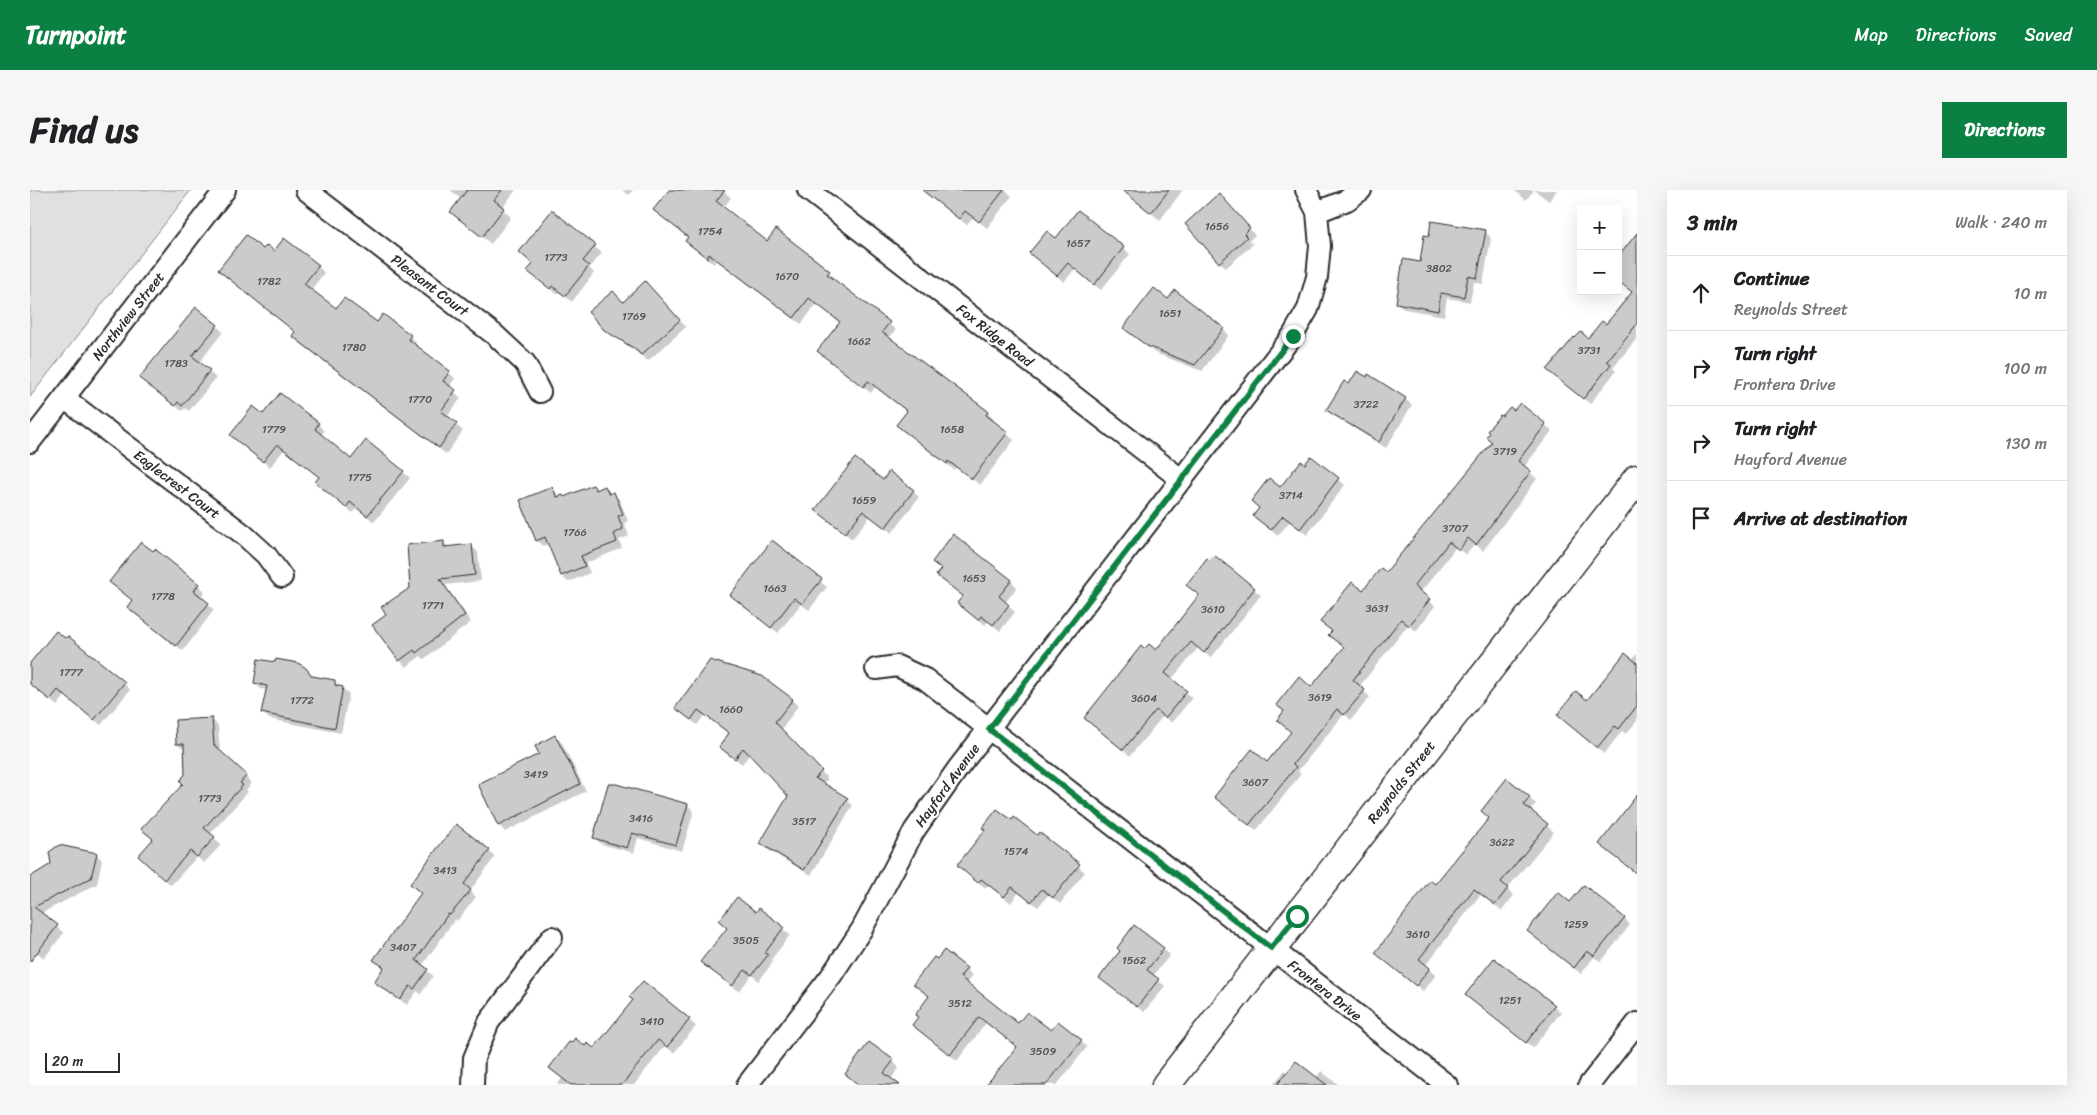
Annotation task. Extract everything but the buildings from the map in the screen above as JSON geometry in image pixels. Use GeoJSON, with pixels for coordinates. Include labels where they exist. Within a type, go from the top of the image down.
{"type":"FeatureCollection","features":[{"type":"Feature","properties":{"kind":"street","name":"Northview Street"},"geometry":{"type":"LineString","coordinates":[[30,442],[225,190]]}},
{"type":"Feature","properties":{"kind":"street","name":"Pleasant Court"},"geometry":{"type":"LineString","coordinates":[[306,190],[495,335],[525,363],[540,392]]}},
{"type":"Feature","properties":{"kind":"street","name":"Fox Ridge Road"},"geometry":{"type":"LineString","coordinates":[[808,190],[1182,480]]}},
{"type":"Feature","properties":{"kind":"street","name":"Hayford Avenue"},"geometry":{"type":"LineString","coordinates":[[747,1085],[831,976],[862,929],[914,831],[989,729],[1293,336],[1308,309],[1317,277],[1320,246],[1317,212],[1306,190]]}},
{"type":"Feature","properties":{"kind":"street"},"geometry":{"type":"LineString","coordinates":[[1317,212],[1347,200],[1361,190]]}},
{"type":"Feature","properties":{"kind":"street","name":"Eaglecrest Court"},"geometry":{"type":"LineString","coordinates":[[64,398],[243,534],[266,555],[282,577]]}},
{"type":"Feature","properties":{"kind":"street","name":"Reynolds Street"},"geometry":{"type":"LineString","coordinates":[[1166,1085],[1637,479]]}},
{"type":"Feature","properties":{"kind":"street","name":"Frontera Drive"},"geometry":{"type":"LineString","coordinates":[[876,669],[897,666],[925,679],[1447,1085]]}},
{"type":"Feature","properties":{"kind":"street"},"geometry":{"type":"LineString","coordinates":[[473,1085],[474,1058],[489,1022],[552,937]]}},
{"type":"Feature","properties":{"kind":"street"},"geometry":{"type":"LineString","coordinates":[[1589,1085],[1637,1023]]}},
{"type":"Feature","properties":{"kind":"shaded area"},"geometry":{"type":"Polygon","coordinates":[[[30,190],[191,190],[30,397],[30,190]]]}},
{"type":"Feature","properties":{"kind":"route"},"geometry":{"type":"LineString","coordinates":[[1293,336],[989,729],[1271,948],[1297,916]]}}]}
